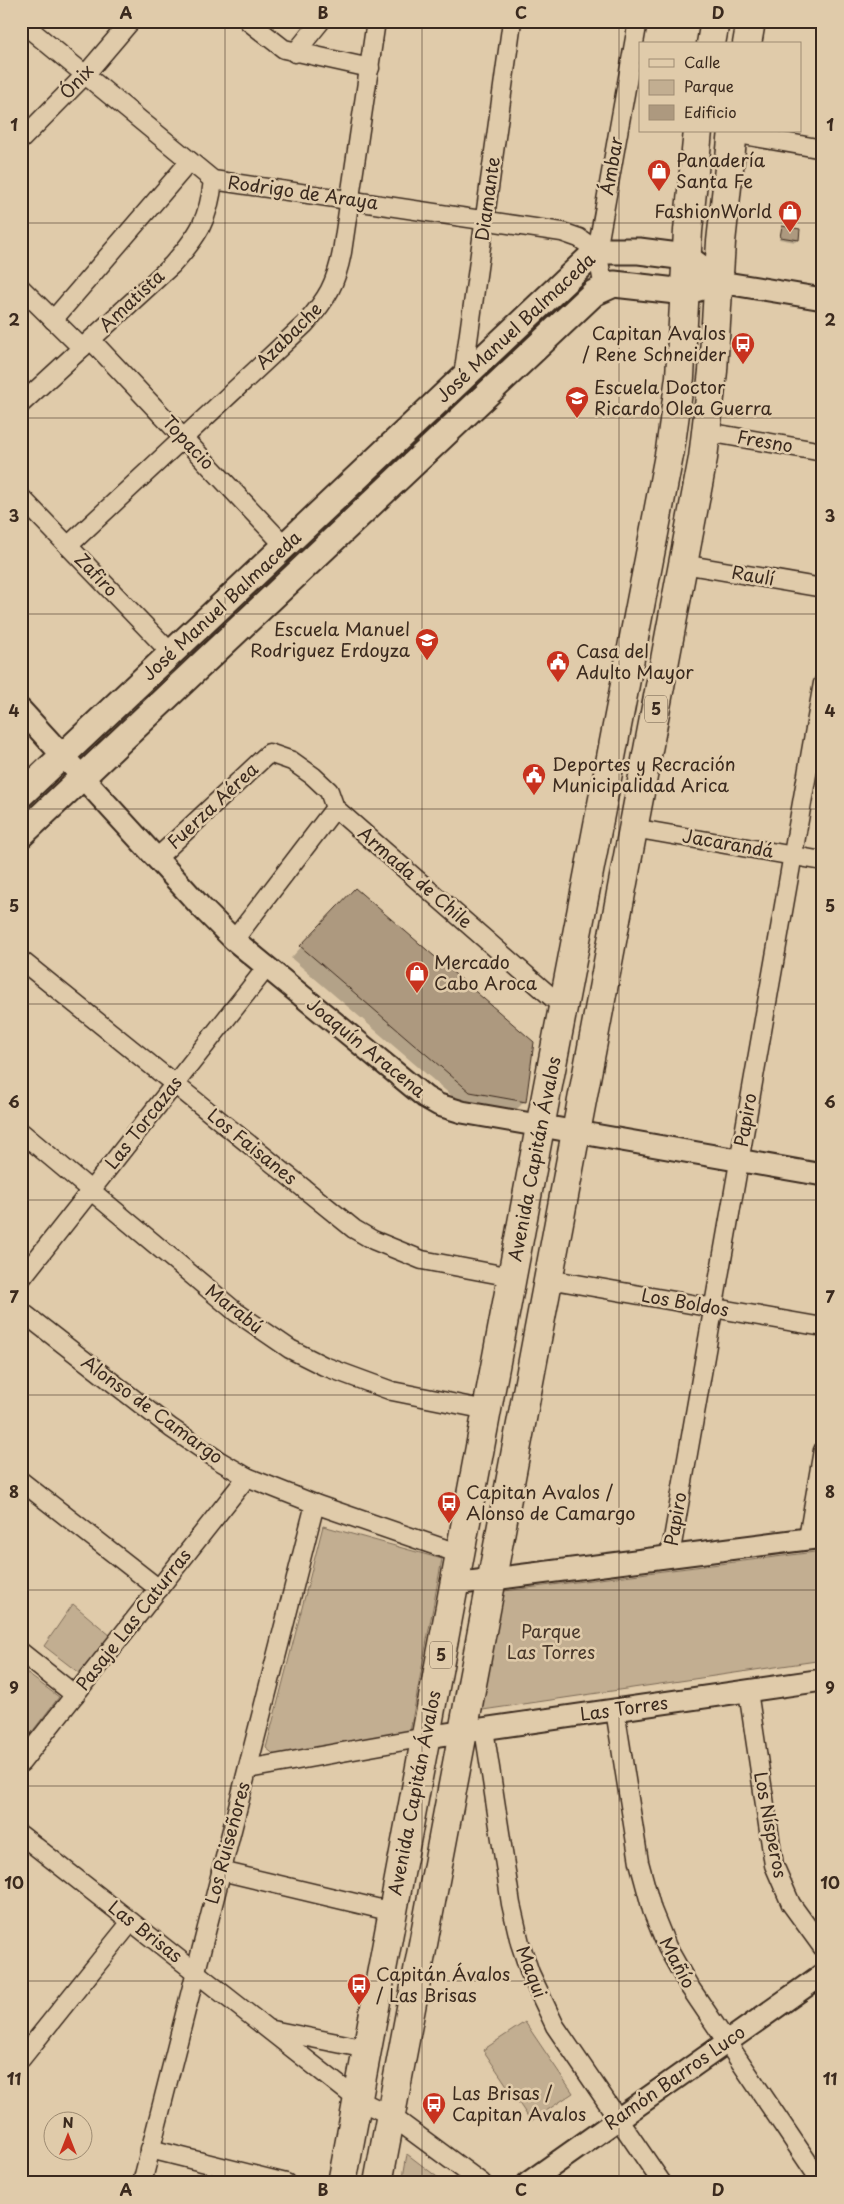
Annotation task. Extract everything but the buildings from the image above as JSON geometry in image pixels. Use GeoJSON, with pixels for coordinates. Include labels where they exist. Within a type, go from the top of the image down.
{"type":"FeatureCollection","features":[{"type":"Feature","properties":{"kind":"highway"},"geometry":{"type":"LineString","coordinates":[[711,42],[715,21]]}},
{"type":"Feature","properties":{"kind":"highway"},"geometry":{"type":"LineString","coordinates":[[747,42],[751,21]]}},
{"type":"Feature","properties":{"kind":"highway","name":"Avenida Capitán Ávalos"},"geometry":{"type":"LineString","coordinates":[[342,2183],[540,1127],[670,450],[680,377],[686,257],[698,132]]}},
{"type":"Feature","properties":{"kind":"highway","name":"Avenida Capitán Ávalos"},"geometry":{"type":"LineString","coordinates":[[378,2183],[390,2115],[473,1730],[491,1580],[707,432],[720,282],[721,242],[732,132]]}},
{"type":"Feature","properties":{"kind":"main road","name":"José Manuel Balmaceda"},"geometry":{"type":"LineString","coordinates":[[21,795],[597,251],[639,251],[686,257],[720,282]]}},
{"type":"Feature","properties":{"kind":"main road","name":"José Manuel Balmaceda"},"geometry":{"type":"LineString","coordinates":[[21,835],[587,300],[604,288],[614,284],[685,292],[720,282]]}},
{"type":"Feature","properties":{"kind":"street","name":"Ónix"},"geometry":{"type":"LineString","coordinates":[[21,140],[85,75],[131,21]]}},
{"type":"Feature","properties":{"kind":"street"},"geometry":{"type":"LineString","coordinates":[[248,21],[276,44],[295,52],[370,68]]}},
{"type":"Feature","properties":{"kind":"street"},"geometry":{"type":"LineString","coordinates":[[295,52],[321,21]]}},
{"type":"Feature","properties":{"kind":"street","name":"Azabache"},"geometry":{"type":"LineString","coordinates":[[68,546],[304,324],[324,302],[336,277],[350,200],[376,21]]}},
{"type":"Feature","properties":{"kind":"street","name":"Diamante"},"geometry":{"type":"LineString","coordinates":[[463,377],[512,21]]}},
{"type":"Feature","properties":{"kind":"street","name":"Ámbar"},"geometry":{"type":"LineString","coordinates":[[597,251],[638,21]]}},
{"type":"Feature","properties":{"kind":"street","name":"Rodrigo de Araya"},"geometry":{"type":"LineString","coordinates":[[21,22],[214,180],[562,232],[579,238],[597,251]]}},
{"type":"Feature","properties":{"kind":"street"},"geometry":{"type":"LineString","coordinates":[[732,132],[823,149]]}},
{"type":"Feature","properties":{"kind":"street"},"geometry":{"type":"LineString","coordinates":[[53,320],[190,161]]}},
{"type":"Feature","properties":{"kind":"street","name":"Amatista"},"geometry":{"type":"LineString","coordinates":[[21,404],[172,265],[193,241],[201,230],[209,210],[214,180]]}},
{"type":"Feature","properties":{"kind":"street"},"geometry":{"type":"LineString","coordinates":[[597,251],[604,288]]}},
{"type":"Feature","properties":{"kind":"street"},"geometry":{"type":"LineString","coordinates":[[720,282],[823,299]]}},
{"type":"Feature","properties":{"kind":"street","name":"Topacio"},"geometry":{"type":"LineString","coordinates":[[21,288],[53,320],[86,344],[183,438],[285,546]]}},
{"type":"Feature","properties":{"kind":"street","name":"Fresno"},"geometry":{"type":"LineString","coordinates":[[707,432],[823,452]]}},
{"type":"Feature","properties":{"kind":"street","name":"Zafiro"},"geometry":{"type":"LineString","coordinates":[[21,497],[171,654]]}},
{"type":"Feature","properties":{"kind":"street","name":"Raulí"},"geometry":{"type":"LineString","coordinates":[[683,564],[823,588]]}},
{"type":"Feature","properties":{"kind":"street","name":"Papiro"},"geometry":{"type":"LineString","coordinates":[[670,1556],[823,683]]}},
{"type":"Feature","properties":{"kind":"street","name":"Joaquín Aracena"},"geometry":{"type":"LineString","coordinates":[[21,710],[234,940],[415,1090],[431,1101],[462,1112],[540,1127],[823,1175]]}},
{"type":"Feature","properties":{"kind":"street","name":"Armada de Chile"},"geometry":{"type":"LineString","coordinates":[[269,753],[292,761],[313,776],[329,791],[335,808],[564,1008]]}},
{"type":"Feature","properties":{"kind":"street","name":"Fuerza Aérea"},"geometry":{"type":"LineString","coordinates":[[157,858],[269,753]]}},
{"type":"Feature","properties":{"kind":"street"},"geometry":{"type":"LineString","coordinates":[[234,940],[335,808]]}},
{"type":"Feature","properties":{"kind":"street","name":"Jacarandá"},"geometry":{"type":"LineString","coordinates":[[633,828],[823,860]]}},
{"type":"Feature","properties":{"kind":"street","name":"Los Faisanes"},"geometry":{"type":"LineString","coordinates":[[21,960],[354,1229],[373,1240],[422,1260],[512,1277]]}},
{"type":"Feature","properties":{"kind":"street","name":"Las Torcazas"},"geometry":{"type":"LineString","coordinates":[[21,1279],[267,967]]}},
{"type":"Feature","properties":{"kind":"street","name":"Marabú"},"geometry":{"type":"LineString","coordinates":[[21,1132],[236,1312],[290,1349],[324,1366],[392,1391],[487,1410]]}},
{"type":"Feature","properties":{"kind":"street","name":"Los Boldos"},"geometry":{"type":"LineString","coordinates":[[548,1279],[823,1327]]}},
{"type":"Feature","properties":{"kind":"street","name":"Alonso de Camargo"},"geometry":{"type":"LineString","coordinates":[[21,1311],[171,1428],[247,1477],[315,1504],[460,1554]]}},
{"type":"Feature","properties":{"kind":"street"},"geometry":{"type":"LineString","coordinates":[[454,1584],[816,1537],[823,1450]]}},
{"type":"Feature","properties":{"kind":"street","name":"Pasaje Las Caturras"},"geometry":{"type":"LineString","coordinates":[[21,1763],[247,1477]]}},
{"type":"Feature","properties":{"kind":"street"},"geometry":{"type":"LineString","coordinates":[[21,1481],[159,1589]]}},
{"type":"Feature","properties":{"kind":"street","name":"Los Ruiseñores"},"geometry":{"type":"LineString","coordinates":[[142,2183],[315,1504]]}},
{"type":"Feature","properties":{"kind":"street"},"geometry":{"type":"LineString","coordinates":[[21,1652],[75,1695]]}},
{"type":"Feature","properties":{"kind":"street","name":"Las Torres"},"geometry":{"type":"LineString","coordinates":[[426,1737],[823,1680]]}},
{"type":"Feature","properties":{"kind":"street","name":"Los Nísperos"},"geometry":{"type":"LineString","coordinates":[[748,1691],[774,1865],[791,1904],[823,1948]]}},
{"type":"Feature","properties":{"kind":"street","name":"Mañío"},"geometry":{"type":"LineString","coordinates":[[615,1710],[639,1862],[652,1910],[679,1970],[822,2183]]}},
{"type":"Feature","properties":{"kind":"street","name":"Maqui"},"geometry":{"type":"LineString","coordinates":[[473,1730],[524,1958],[540,1998],[555,2026],[662,2183]]}},
{"type":"Feature","properties":{"kind":"street"},"geometry":{"type":"LineString","coordinates":[[248,1769],[426,1737]]}},
{"type":"Feature","properties":{"kind":"street","name":"Las Brisas"},"geometry":{"type":"LineString","coordinates":[[21,1835],[358,2100],[390,2115],[482,2183]]}},
{"type":"Feature","properties":{"kind":"street"},"geometry":{"type":"LineString","coordinates":[[221,1870],[393,1912]]}},
{"type":"Feature","properties":{"kind":"street"},"geometry":{"type":"LineString","coordinates":[[21,2060],[131,1922]]}},
{"type":"Feature","properties":{"kind":"street","name":"Ramón Barros Luco"},"geometry":{"type":"LineString","coordinates":[[528,2183],[823,1974]]}},
{"type":"Feature","properties":{"kind":"street","name":"Las Brisas"},"geometry":{"type":"LineString","coordinates":[[268,2029],[367,2049]]}},
{"type":"Feature","properties":{"kind":"street"},"geometry":{"type":"LineString","coordinates":[[150,2148],[286,2183]]}},
{"type":"Feature","properties":{"kind":"green space"},"geometry":{"type":"Polygon","coordinates":[[[323,1526],[442,1559],[409,1737],[276,1756],[266,1748],[323,1526]]]}},
{"type":"Feature","properties":{"kind":"green space","name":"Parque Las Torres"},"geometry":{"type":"Polygon","coordinates":[[[823,1551],[823,1660],[476,1711],[496,1592],[823,1551]]]}},
{"type":"Feature","properties":{"kind":"green space"},"geometry":{"type":"Polygon","coordinates":[[[73,1604],[111,1636],[79,1673],[44,1646],[73,1604]]]}},
{"type":"Feature","properties":{"kind":"green space"},"geometry":{"type":"Polygon","coordinates":[[[21,1669],[59,1697],[21,1746],[21,1669]]]}},
{"type":"Feature","properties":{"kind":"green space"},"geometry":{"type":"Polygon","coordinates":[[[525,2022],[573,2093],[531,2121],[483,2050],[525,2022]]]}},
{"type":"Feature","properties":{"kind":"green space"},"geometry":{"type":"Polygon","coordinates":[[[407,2154],[445,2183],[402,2183],[407,2154]]]}},
{"type":"Feature","properties":{"kind":"place","name":"Panadería Santa Fe"},"geometry":{"type":"Point","coordinates":[659,192]}},
{"type":"Feature","properties":{"kind":"place","name":"FashionWorld"},"geometry":{"type":"Point","coordinates":[790,233]}},
{"type":"Feature","properties":{"kind":"place","name":"Capitan Avalos / Rene Schneider"},"geometry":{"type":"Point","coordinates":[743,365]}},
{"type":"Feature","properties":{"kind":"place","name":"Escuela Doctor Ricardo Olea Guerra"},"geometry":{"type":"Point","coordinates":[577,419]}},
{"type":"Feature","properties":{"kind":"place","name":"Escuela Manuel Rodriguez Erdoyza"},"geometry":{"type":"Point","coordinates":[427,661]}},
{"type":"Feature","properties":{"kind":"place","name":"Casa del Adulto Mayor"},"geometry":{"type":"Point","coordinates":[558,683]}},
{"type":"Feature","properties":{"kind":"place","name":"Deportes y Recración Municipalidad Arica"},"geometry":{"type":"Point","coordinates":[534,796]}},
{"type":"Feature","properties":{"kind":"place","name":"Mercado Cabo Aroca"},"geometry":{"type":"Point","coordinates":[417,994]}},
{"type":"Feature","properties":{"kind":"place","name":"Capitan Avalos / Alonso de Camargo"},"geometry":{"type":"Point","coordinates":[449,1524]}},
{"type":"Feature","properties":{"kind":"place","name":"Capitán Ávalos / Las Brisas"},"geometry":{"type":"Point","coordinates":[359,2006]}},
{"type":"Feature","properties":{"kind":"place","name":"Las Brisas / Capitan Avalos"},"geometry":{"type":"Point","coordinates":[434,2125]}}]}
